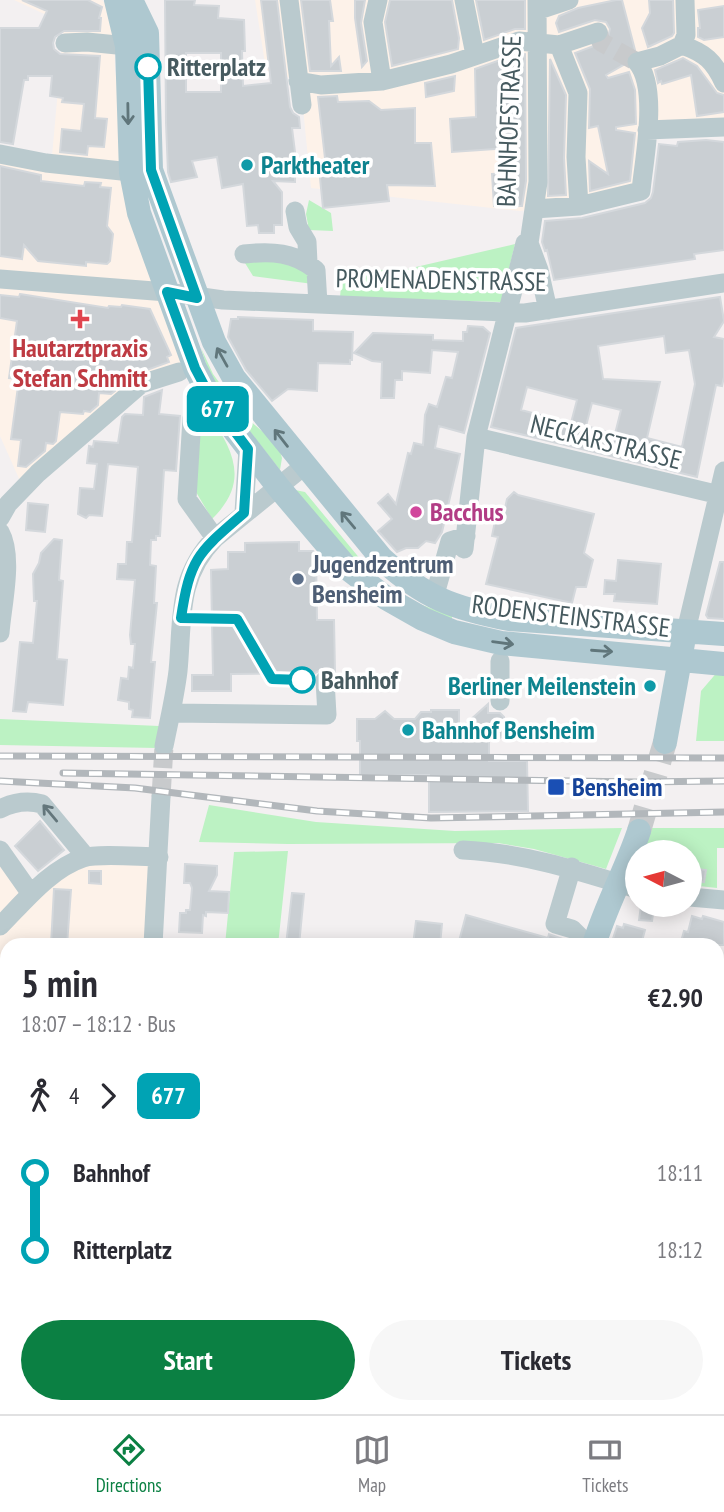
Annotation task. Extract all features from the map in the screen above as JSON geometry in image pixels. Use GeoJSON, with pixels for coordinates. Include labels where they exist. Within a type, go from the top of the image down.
{"type":"FeatureCollection","features":[{"type":"Feature","properties":{"kind":"main road","name":"RODENSTEINSTRASSE"},"geometry":{"type":"LineString","coordinates":[[116,0],[137,39],[131,172],[139,213],[195,368],[214,404],[248,449],[347,568],[386,598],[423,620],[463,634],[512,644],[724,664]]}},
{"type":"Feature","properties":{"kind":"main road","name":"RODENSTEINSTRASSE"},"geometry":{"type":"LineString","coordinates":[[131,0],[151,170],[222,360],[304,466],[382,559],[401,576],[453,606],[509,619],[724,634]]}},
{"type":"Feature","properties":{"kind":"main road"},"geometry":{"type":"LineString","coordinates":[[137,39],[149,0]]}},
{"type":"Feature","properties":{"kind":"main road"},"geometry":{"type":"LineString","coordinates":[[665,742],[686,631]]}},
{"type":"Feature","properties":{"kind":"main road"},"geometry":{"type":"LineString","coordinates":[[636,840],[639,831]]}},
{"type":"Feature","properties":{"kind":"main road"},"geometry":{"type":"LineString","coordinates":[[596,938],[602,918],[625,888]]}},
{"type":"Feature","properties":{"kind":"street"},"geometry":{"type":"LineString","coordinates":[[289,0],[302,105]]}},
{"type":"Feature","properties":{"kind":"street"},"geometry":{"type":"LineString","coordinates":[[378,0],[373,22],[382,81]]}},
{"type":"Feature","properties":{"kind":"street"},"geometry":{"type":"LineString","coordinates":[[464,0],[475,55]]}},
{"type":"Feature","properties":{"kind":"street"},"geometry":{"type":"LineString","coordinates":[[538,5],[569,0]]}},
{"type":"Feature","properties":{"kind":"street"},"geometry":{"type":"LineString","coordinates":[[534,209],[579,206],[641,191],[648,94],[641,66],[637,62],[660,56],[682,45],[686,35],[685,0]]}},
{"type":"Feature","properties":{"kind":"street","name":"BAHNHOFSTRASSE"},"geometry":{"type":"LineString","coordinates":[[538,5],[549,45],[538,182],[529,243],[539,270],[548,310]]}},
{"type":"Feature","properties":{"kind":"street"},"geometry":{"type":"LineString","coordinates":[[298,81],[321,85],[382,81],[519,41],[549,45],[598,32]]}},
{"type":"Feature","properties":{"kind":"street"},"geometry":{"type":"LineString","coordinates":[[65,43],[137,39]]}},
{"type":"Feature","properties":{"kind":"street"},"geometry":{"type":"LineString","coordinates":[[549,45],[578,93],[576,158],[579,206]]}},
{"type":"Feature","properties":{"kind":"street"},"geometry":{"type":"LineString","coordinates":[[682,45],[715,63],[724,83]]}},
{"type":"Feature","properties":{"kind":"street"},"geometry":{"type":"LineString","coordinates":[[647,130],[724,127]]}},
{"type":"Feature","properties":{"kind":"street"},"geometry":{"type":"LineString","coordinates":[[0,154],[46,163],[131,172]]}},
{"type":"Feature","properties":{"kind":"street"},"geometry":{"type":"LineString","coordinates":[[295,211],[298,227],[307,242],[308,263]]}},
{"type":"Feature","properties":{"kind":"street","name":"BAHNHOFSTRASSE"},"geometry":{"type":"LineString","coordinates":[[453,606],[450,541],[465,542],[476,437],[525,243],[529,243]]}},
{"type":"Feature","properties":{"kind":"street"},"geometry":{"type":"LineString","coordinates":[[244,254],[272,251],[308,263],[316,270],[318,304]]}},
{"type":"Feature","properties":{"kind":"street","name":"PROMENADENSTRASSE"},"geometry":{"type":"LineString","coordinates":[[0,279],[167,292],[197,298],[548,310],[724,283]]}},
{"type":"Feature","properties":{"kind":"street"},"geometry":{"type":"LineString","coordinates":[[0,518],[8,503],[38,473],[141,384],[179,372]]}},
{"type":"Feature","properties":{"kind":"street"},"geometry":{"type":"LineString","coordinates":[[192,418],[187,499],[215,538]]}},
{"type":"Feature","properties":{"kind":"street","name":"NECKARSTRASSE"},"geometry":{"type":"LineString","coordinates":[[476,437],[721,496]]}},
{"type":"Feature","properties":{"kind":"street"},"geometry":{"type":"LineString","coordinates":[[244,513],[248,449]]}},
{"type":"Feature","properties":{"kind":"street"},"geometry":{"type":"LineString","coordinates":[[164,746],[171,713],[188,579],[197,559],[215,538],[304,466]]}},
{"type":"Feature","properties":{"kind":"street"},"geometry":{"type":"LineString","coordinates":[[686,631],[721,496],[724,471]]}},
{"type":"Feature","properties":{"kind":"street"},"geometry":{"type":"LineString","coordinates":[[0,532],[5,540],[7,556],[0,633]]}},
{"type":"Feature","properties":{"kind":"street"},"geometry":{"type":"LineString","coordinates":[[500,661],[500,701]]}},
{"type":"Feature","properties":{"kind":"street"},"geometry":{"type":"LineString","coordinates":[[171,713],[327,715],[325,680]]}},
{"type":"Feature","properties":{"kind":"street"},"geometry":{"type":"LineString","coordinates":[[153,938],[162,797]]}},
{"type":"Feature","properties":{"kind":"street"},"geometry":{"type":"LineString","coordinates":[[0,809],[13,803],[42,804],[86,857]]}},
{"type":"Feature","properties":{"kind":"street"},"geometry":{"type":"LineString","coordinates":[[0,850],[31,894]]}},
{"type":"Feature","properties":{"kind":"street"},"geometry":{"type":"LineString","coordinates":[[463,850],[496,852],[572,867],[625,884]]}},
{"type":"Feature","properties":{"kind":"street"},"geometry":{"type":"LineString","coordinates":[[0,926],[31,894],[66,866],[86,857],[159,857]]}},
{"type":"Feature","properties":{"kind":"street"},"geometry":{"type":"LineString","coordinates":[[572,867],[555,924],[572,929],[581,938]]}},
{"type":"Feature","properties":{"kind":"street"},"geometry":{"type":"LineString","coordinates":[[702,898],[724,900]]}},
{"type":"Feature","properties":{"kind":"shaded area"},"geometry":{"type":"Polygon","coordinates":[[[14,0],[102,0],[114,13],[115,70],[122,112],[187,365],[140,382],[21,483],[0,436],[0,157],[51,167],[64,23],[14,0]]]}},
{"type":"Feature","properties":{"kind":"shaded area"},"geometry":{"type":"Polygon","coordinates":[[[255,0],[724,0],[724,120],[648,131],[643,188],[575,204],[520,211],[311,188],[300,78],[267,76],[255,0]]]}},
{"type":"Feature","properties":{"kind":"shaded area"},"geometry":{"type":"Polygon","coordinates":[[[0,843],[32,886],[63,863],[154,849],[149,938],[0,938],[0,843]]]}},
{"type":"Feature","properties":{"kind":"green space"},"geometry":{"type":"Polygon","coordinates":[[[309,200],[331,213],[333,231],[309,230],[306,214],[309,200]]]}},
{"type":"Feature","properties":{"kind":"green space"},"geometry":{"type":"Polygon","coordinates":[[[515,244],[501,302],[340,297],[343,268],[384,270],[387,277],[394,280],[401,277],[403,270],[515,244]]]}},
{"type":"Feature","properties":{"kind":"green space"},"geometry":{"type":"Polygon","coordinates":[[[272,258],[311,272],[313,284],[253,276],[245,263],[272,258]]]}},
{"type":"Feature","properties":{"kind":"green space"},"geometry":{"type":"Polygon","coordinates":[[[201,348],[213,374],[242,414],[278,445],[282,458],[280,470],[212,383],[201,348]]]}},
{"type":"Feature","properties":{"kind":"green space"},"geometry":{"type":"Polygon","coordinates":[[[208,413],[225,440],[234,466],[231,492],[212,519],[196,492],[201,419],[208,413]]]}},
{"type":"Feature","properties":{"kind":"green space"},"geometry":{"type":"Polygon","coordinates":[[[295,490],[305,492],[375,577],[403,598],[452,616],[452,622],[412,605],[360,569],[295,495],[295,490]]]}},
{"type":"Feature","properties":{"kind":"green space"},"geometry":{"type":"Polygon","coordinates":[[[719,670],[724,671],[724,741],[696,741],[701,691],[719,670]]]}},
{"type":"Feature","properties":{"kind":"green space"},"geometry":{"type":"Polygon","coordinates":[[[0,719],[159,726],[157,748],[0,745],[0,719]]]}},
{"type":"Feature","properties":{"kind":"green space"},"geometry":{"type":"Polygon","coordinates":[[[209,805],[316,822],[455,831],[622,828],[606,869],[534,849],[498,843],[199,842],[209,805]]]}},
{"type":"Feature","properties":{"kind":"green space"},"geometry":{"type":"Polygon","coordinates":[[[650,828],[724,828],[724,848],[717,848],[717,888],[702,886],[702,840],[646,840],[650,828]]]}},
{"type":"Feature","properties":{"kind":"green space"},"geometry":{"type":"Polygon","coordinates":[[[288,851],[279,938],[226,938],[234,852],[288,851]]]}},
{"type":"Feature","properties":{"kind":"building"},"geometry":{"type":"Polygon","coordinates":[[[22,0],[88,0],[102,7],[100,31],[64,31],[55,37],[53,43],[54,49],[60,54],[100,56],[95,118],[107,119],[104,147],[88,146],[87,155],[60,152],[62,129],[81,131],[84,104],[62,102],[63,98],[50,96],[52,76],[28,76],[28,80],[24,80],[13,144],[0,142],[0,28],[39,28],[47,11],[22,0]]]}},
{"type":"Feature","properties":{"kind":"building"},"geometry":{"type":"Polygon","coordinates":[[[165,0],[195,0],[194,5],[219,6],[218,18],[244,20],[243,86],[271,83],[261,0],[277,0],[290,107],[299,117],[300,128],[292,128],[297,168],[295,182],[273,181],[282,192],[282,225],[274,225],[274,233],[259,233],[258,225],[247,226],[243,184],[222,188],[217,157],[192,161],[197,177],[171,182],[168,172],[165,0]],[[186,53],[186,92],[221,92],[221,53],[186,53]]]}},
{"type":"Feature","properties":{"kind":"building"},"geometry":{"type":"Polygon","coordinates":[[[301,0],[330,0],[333,21],[329,21],[331,66],[339,57],[341,71],[310,71],[301,0]]]}},
{"type":"Feature","properties":{"kind":"building"},"geometry":{"type":"Polygon","coordinates":[[[355,0],[365,0],[361,23],[367,61],[362,67],[355,18],[355,0]]]}},
{"type":"Feature","properties":{"kind":"building"},"geometry":{"type":"Polygon","coordinates":[[[390,0],[452,0],[459,38],[458,49],[392,66],[385,22],[390,0]]]}},
{"type":"Feature","properties":{"kind":"building"},"geometry":{"type":"Polygon","coordinates":[[[476,0],[525,0],[525,29],[515,29],[484,40],[476,0]]]}},
{"type":"Feature","properties":{"kind":"building"},"geometry":{"type":"Polygon","coordinates":[[[622,0],[635,50],[627,55],[625,64],[606,75],[608,78],[629,72],[635,90],[636,124],[616,127],[616,130],[635,133],[630,181],[590,191],[589,161],[608,174],[598,126],[589,128],[590,89],[575,53],[607,41],[610,29],[606,22],[595,20],[559,32],[556,23],[559,16],[578,8],[622,0]]]}},
{"type":"Feature","properties":{"kind":"building"},"geometry":{"type":"Polygon","coordinates":[[[649,0],[673,0],[674,33],[648,47],[642,28],[650,13],[649,0]]]}},
{"type":"Feature","properties":{"kind":"building"},"geometry":{"type":"Polygon","coordinates":[[[724,6],[724,37],[704,40],[698,37],[698,10],[724,6]]]}},
{"type":"Feature","properties":{"kind":"building"},"geometry":{"type":"Polygon","coordinates":[[[520,53],[525,54],[526,181],[522,206],[494,206],[492,174],[510,173],[511,148],[452,152],[450,119],[476,117],[475,69],[520,53]]]}},
{"type":"Feature","properties":{"kind":"building"},"geometry":{"type":"Polygon","coordinates":[[[683,58],[697,66],[717,93],[724,95],[724,112],[697,116],[691,75],[658,83],[655,70],[683,58]]]}},
{"type":"Feature","properties":{"kind":"building"},"geometry":{"type":"Polygon","coordinates":[[[550,59],[566,95],[566,195],[548,196],[550,59]]]}},
{"type":"Feature","properties":{"kind":"building"},"geometry":{"type":"Polygon","coordinates":[[[455,76],[454,91],[426,97],[425,83],[455,76]]]}},
{"type":"Feature","properties":{"kind":"building"},"geometry":{"type":"Polygon","coordinates":[[[337,96],[338,102],[369,101],[381,110],[415,108],[415,143],[431,143],[435,186],[387,185],[389,201],[323,208],[319,168],[326,167],[318,97],[337,96]]]}},
{"type":"Feature","properties":{"kind":"building"},"geometry":{"type":"Polygon","coordinates":[[[678,142],[724,142],[724,250],[694,254],[695,259],[554,280],[547,250],[545,251],[542,242],[545,221],[582,218],[645,203],[653,192],[659,144],[677,146],[678,142]]]}},
{"type":"Feature","properties":{"kind":"building"},"geometry":{"type":"Polygon","coordinates":[[[0,166],[41,175],[41,181],[84,186],[85,182],[101,183],[100,187],[111,188],[107,226],[113,234],[110,261],[107,264],[86,262],[86,266],[38,261],[24,245],[22,259],[0,256],[0,166]]]}},
{"type":"Feature","properties":{"kind":"building"},"geometry":{"type":"Polygon","coordinates":[[[20,294],[108,308],[122,305],[150,309],[171,355],[167,357],[169,362],[111,383],[115,391],[111,394],[99,393],[98,405],[90,412],[60,412],[56,441],[53,444],[46,443],[45,451],[26,467],[18,466],[21,440],[11,439],[19,379],[9,378],[17,321],[0,318],[0,295],[19,297],[20,294]]]}},
{"type":"Feature","properties":{"kind":"building"},"geometry":{"type":"Polygon","coordinates":[[[720,297],[724,321],[714,337],[724,339],[724,377],[722,386],[716,385],[697,477],[491,427],[516,328],[720,297]],[[664,336],[598,346],[603,379],[660,382],[647,438],[682,447],[695,384],[689,350],[666,353],[664,336]],[[527,387],[521,410],[571,423],[577,400],[527,387]],[[592,403],[586,426],[615,434],[621,410],[592,403]]]}},
{"type":"Feature","properties":{"kind":"building"},"geometry":{"type":"Polygon","coordinates":[[[231,319],[313,320],[313,331],[353,332],[352,360],[350,364],[318,363],[317,391],[288,389],[272,401],[246,370],[228,337],[231,319]]]}},
{"type":"Feature","properties":{"kind":"building"},"geometry":{"type":"Polygon","coordinates":[[[468,326],[483,327],[490,333],[464,433],[439,426],[435,448],[460,454],[442,532],[435,543],[426,541],[418,548],[406,548],[397,552],[378,531],[392,519],[378,503],[388,494],[396,504],[408,453],[411,454],[414,443],[423,445],[425,415],[429,404],[437,407],[446,377],[452,378],[458,352],[432,350],[430,373],[402,371],[402,380],[395,380],[394,398],[381,398],[382,362],[372,361],[354,353],[373,333],[433,335],[433,340],[463,341],[463,332],[467,332],[468,326]]]}},
{"type":"Feature","properties":{"kind":"building"},"geometry":{"type":"Polygon","coordinates":[[[162,390],[159,414],[180,416],[176,471],[164,470],[160,536],[151,540],[150,565],[156,566],[154,603],[157,603],[151,662],[155,662],[150,718],[132,717],[133,710],[129,709],[129,702],[118,700],[121,678],[128,679],[129,667],[133,668],[135,644],[131,644],[130,635],[135,580],[117,579],[118,564],[126,564],[127,542],[132,542],[138,467],[108,464],[102,516],[89,515],[86,518],[78,514],[80,488],[94,489],[97,464],[87,463],[89,446],[93,447],[94,441],[118,443],[122,417],[125,414],[143,415],[144,397],[162,390]]]}},
{"type":"Feature","properties":{"kind":"building"},"geometry":{"type":"Polygon","coordinates":[[[514,492],[594,514],[584,553],[593,560],[586,587],[576,587],[572,603],[486,584],[498,537],[492,536],[495,521],[502,522],[507,499],[514,492]]]}},
{"type":"Feature","properties":{"kind":"building"},"geometry":{"type":"Polygon","coordinates":[[[28,503],[48,505],[45,532],[26,530],[28,503]]]}},
{"type":"Feature","properties":{"kind":"building"},"geometry":{"type":"Polygon","coordinates":[[[54,539],[62,540],[59,580],[63,581],[57,659],[67,660],[63,705],[28,702],[26,712],[13,711],[20,642],[33,643],[37,601],[34,601],[33,574],[41,553],[54,539]]]}},
{"type":"Feature","properties":{"kind":"building"},"geometry":{"type":"Polygon","coordinates":[[[299,542],[299,551],[313,551],[316,555],[317,620],[334,620],[335,673],[325,668],[315,673],[231,674],[231,691],[192,691],[192,675],[213,675],[211,570],[228,569],[228,552],[245,552],[245,543],[299,542]]]}},
{"type":"Feature","properties":{"kind":"building"},"geometry":{"type":"Polygon","coordinates":[[[618,560],[661,564],[657,604],[614,601],[615,594],[604,594],[605,580],[616,581],[618,560]]]}},
{"type":"Feature","properties":{"kind":"building"},"geometry":{"type":"Polygon","coordinates":[[[720,562],[724,562],[724,619],[708,618],[706,615],[720,562]]]}},
{"type":"Feature","properties":{"kind":"building"},"geometry":{"type":"Polygon","coordinates":[[[488,704],[488,713],[500,713],[504,717],[504,735],[500,738],[489,738],[489,761],[527,761],[528,811],[429,812],[429,775],[360,775],[357,719],[375,719],[385,711],[394,719],[415,719],[421,712],[459,710],[459,730],[488,704]]]}},
{"type":"Feature","properties":{"kind":"building"},"geometry":{"type":"Polygon","coordinates":[[[40,821],[64,850],[38,871],[15,846],[40,821]]]}},
{"type":"Feature","properties":{"kind":"building"},"geometry":{"type":"Polygon","coordinates":[[[185,864],[217,866],[217,875],[209,891],[229,892],[228,913],[206,912],[206,916],[203,915],[202,933],[179,932],[180,913],[190,910],[192,888],[190,883],[184,883],[185,864]]]}},
{"type":"Feature","properties":{"kind":"building"},"geometry":{"type":"Polygon","coordinates":[[[702,870],[706,870],[702,882],[702,870]]]}},
{"type":"Feature","properties":{"kind":"building"},"geometry":{"type":"Polygon","coordinates":[[[89,871],[101,871],[101,884],[89,883],[89,871]]]}},
{"type":"Feature","properties":{"kind":"building"},"geometry":{"type":"Polygon","coordinates":[[[54,889],[71,890],[68,938],[51,938],[54,889]]]}},
{"type":"Feature","properties":{"kind":"building"},"geometry":{"type":"Polygon","coordinates":[[[292,893],[304,894],[300,938],[287,938],[292,893]]]}},
{"type":"Feature","properties":{"kind":"building"},"geometry":{"type":"Polygon","coordinates":[[[466,915],[548,938],[460,938],[466,915]]]}},
{"type":"Feature","properties":{"kind":"building"},"geometry":{"type":"Polygon","coordinates":[[[703,916],[724,922],[724,938],[682,938],[684,931],[688,932],[692,917],[702,919],[703,916]]]}},
{"type":"Feature","properties":{"kind":"building"},"geometry":{"type":"Polygon","coordinates":[[[639,917],[653,917],[652,921],[639,920],[639,917]]]}},
{"type":"Feature","properties":{"kind":"building"},"geometry":{"type":"Polygon","coordinates":[[[416,921],[442,924],[441,938],[414,938],[416,921]]]}},
{"type":"Feature","properties":{"kind":"building"},"geometry":{"type":"Polygon","coordinates":[[[624,924],[645,930],[643,938],[613,938],[617,926],[623,928],[624,924]]]}},
{"type":"Feature","properties":{"kind":"tunnel"},"geometry":{"type":"LineString","coordinates":[[598,32],[601,42],[637,62]]}},
{"type":"Feature","properties":{"kind":"tunnel"},"geometry":{"type":"LineString","coordinates":[[639,831],[665,742]]}},
{"type":"Feature","properties":{"kind":"tunnel"},"geometry":{"type":"LineString","coordinates":[[161,797],[164,746]]}},
{"type":"Feature","properties":{"kind":"railway"},"geometry":{"type":"LineString","coordinates":[[0,756],[724,758]]}},
{"type":"Feature","properties":{"kind":"railway"},"geometry":{"type":"LineString","coordinates":[[63,773],[724,781]]}},
{"type":"Feature","properties":{"kind":"railway"},"geometry":{"type":"LineString","coordinates":[[0,781],[135,788],[317,811],[431,818],[724,812]]}},
{"type":"Feature","properties":{"kind":"bus line","name":"677"},"geometry":{"type":"LineString","coordinates":[[148,67],[151,170],[197,298],[167,292],[195,368],[214,404],[248,449],[244,513],[215,538],[191,568],[181,618],[237,619],[272,679],[302,680]]}},
{"type":"Feature","properties":{"kind":"place","name":"Ritterplatz"},"geometry":{"type":"Point","coordinates":[148,67]}},
{"type":"Feature","properties":{"kind":"place","name":"Parktheater"},"geometry":{"type":"Point","coordinates":[247,165]}},
{"type":"Feature","properties":{"kind":"place","name":"Hautarztpraxis Stefan Schmitt"},"geometry":{"type":"Point","coordinates":[80,319]}},
{"type":"Feature","properties":{"kind":"place","name":"Bacchus"},"geometry":{"type":"Point","coordinates":[416,512]}},
{"type":"Feature","properties":{"kind":"place","name":"Jugendzentrum Bensheim"},"geometry":{"type":"Point","coordinates":[298,579]}},
{"type":"Feature","properties":{"kind":"place","name":"Bahnhof"},"geometry":{"type":"Point","coordinates":[302,680]}},
{"type":"Feature","properties":{"kind":"place","name":"Berliner Meilenstein"},"geometry":{"type":"Point","coordinates":[650,686]}},
{"type":"Feature","properties":{"kind":"place","name":"Bahnhof Bensheim"},"geometry":{"type":"Point","coordinates":[408,730]}},
{"type":"Feature","properties":{"kind":"place","name":"Bensheim"},"geometry":{"type":"Point","coordinates":[556,787]}}]}
